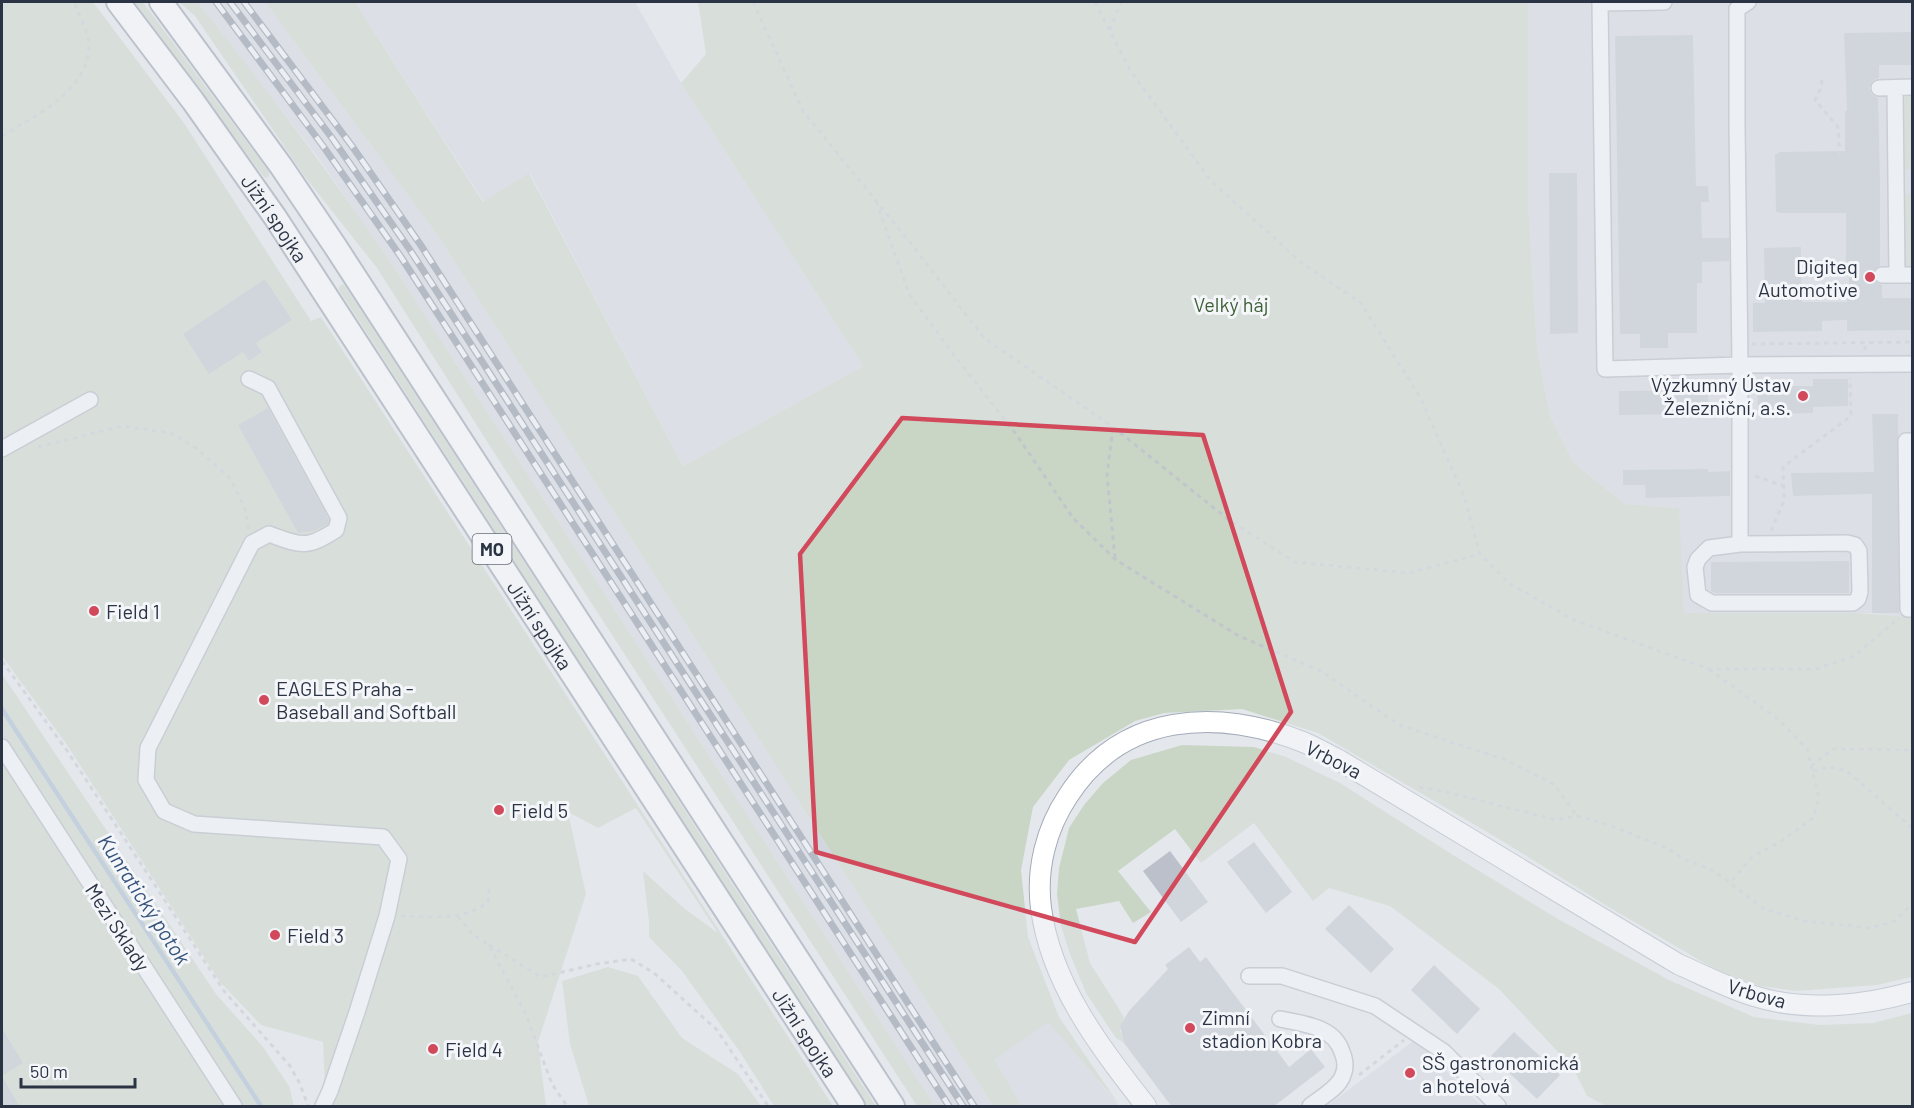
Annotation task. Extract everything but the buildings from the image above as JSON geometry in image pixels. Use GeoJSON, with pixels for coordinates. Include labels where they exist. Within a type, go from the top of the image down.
{"type":"FeatureCollection","features":[{"type":"Feature","properties":{"kind":"highway","name":"Jižní spojka"},"geometry":{"type":"LineString","coordinates":[[118,2],[200,110],[275,217],[853,1107]]}},
{"type":"Feature","properties":{"kind":"highway","name":"Jižní spojka"},"geometry":{"type":"LineString","coordinates":[[161,2],[274,157],[335,246],[893,1107]]}},
{"type":"Feature","properties":{"kind":"main road","name":"Vrbova"},"geometry":{"type":"LineString","coordinates":[[1146,1107],[1084,1022],[1064,984],[1050,945],[1041,908],[1041,874],[1047,836],[1059,808],[1091,766],[1109,751],[1137,735],[1170,724],[1207,721],[1242,725],[1302,742],[1339,760],[1678,964],[1756,997],[1797,1004],[1841,1005],[1887,999],[1912,992]]}},
{"type":"Feature","properties":{"kind":"street"},"geometry":{"type":"LineString","coordinates":[[1664,2],[1600,3],[1605,369],[1912,364]]}},
{"type":"Feature","properties":{"kind":"street"},"geometry":{"type":"LineString","coordinates":[[1740,544],[1737,9],[1748,2]]}},
{"type":"Feature","properties":{"kind":"street"},"geometry":{"type":"LineString","coordinates":[[1897,275],[1887,88],[1912,87]]}},
{"type":"Feature","properties":{"kind":"street"},"geometry":{"type":"LineString","coordinates":[[249,379],[268,388],[339,518],[336,530],[318,541],[299,545],[269,534],[252,543],[148,748],[146,780],[164,811],[194,824],[383,837],[399,859],[387,916],[323,1107]]}},
{"type":"Feature","properties":{"kind":"street"},"geometry":{"type":"LineString","coordinates":[[2,449],[90,400]]}},
{"type":"Feature","properties":{"kind":"street"},"geometry":{"type":"LineString","coordinates":[[1910,609],[1906,441],[1912,441]]}},
{"type":"Feature","properties":{"kind":"street"},"geometry":{"type":"LineString","coordinates":[[1847,543],[1855,545],[1860,551],[1858,599],[1853,603],[1712,603],[1698,595],[1695,567],[1698,559],[1709,548],[1740,544],[1847,543]]}},
{"type":"Feature","properties":{"kind":"street","name":"Mezi Sklady"},"geometry":{"type":"LineString","coordinates":[[2,747],[234,1107]]}},
{"type":"Feature","properties":{"kind":"street"},"geometry":{"type":"LineString","coordinates":[[1249,976],[1282,976],[1375,1006],[1444,1052],[1498,1107]]}},
{"type":"Feature","properties":{"kind":"street"},"geometry":{"type":"LineString","coordinates":[[1280,1019],[1311,1025],[1329,1033],[1340,1043],[1345,1059],[1343,1076],[1333,1089],[1310,1107]]}},
{"type":"Feature","properties":{"kind":"path"},"geometry":{"type":"LineString","coordinates":[[2,136],[60,99],[84,70],[90,44],[74,2]]}},
{"type":"Feature","properties":{"kind":"path"},"geometry":{"type":"LineString","coordinates":[[753,2],[803,111],[984,338],[1113,428],[1229,520],[1295,562],[1409,573],[1480,554]]}},
{"type":"Feature","properties":{"kind":"path"},"geometry":{"type":"LineString","coordinates":[[1095,2],[1130,70],[1212,182],[1303,264],[1360,302],[1420,397],[1464,496],[1480,554],[1510,584],[1574,620],[1709,669],[1779,720],[1807,749],[1819,798],[1813,818],[1783,840],[1752,858],[1730,884]]}},
{"type":"Feature","properties":{"kind":"path"},"geometry":{"type":"LineString","coordinates":[[1110,30],[1121,2]]}},
{"type":"Feature","properties":{"kind":"path"},"geometry":{"type":"LineString","coordinates":[[1822,80],[1815,100],[1838,127],[1840,156]]}},
{"type":"Feature","properties":{"kind":"path"},"geometry":{"type":"LineString","coordinates":[[875,199],[909,294],[1016,434],[1073,518],[1116,560],[1239,636],[1321,671],[1399,725],[1503,759],[1554,784],[1577,816]]}},
{"type":"Feature","properties":{"kind":"path"},"geometry":{"type":"LineString","coordinates":[[1766,544],[1784,501],[1784,467],[1851,416],[1850,372],[1865,372],[1865,342]]}},
{"type":"Feature","properties":{"kind":"path"},"geometry":{"type":"LineString","coordinates":[[1740,344],[1912,342]]}},
{"type":"Feature","properties":{"kind":"path"},"geometry":{"type":"LineString","coordinates":[[34,448],[122,426],[171,433],[196,448],[231,479],[245,509],[252,543]]}},
{"type":"Feature","properties":{"kind":"path"},"geometry":{"type":"LineString","coordinates":[[1113,428],[1107,475],[1116,560]]}},
{"type":"Feature","properties":{"kind":"path"},"geometry":{"type":"LineString","coordinates":[[1740,471],[1784,486]]}},
{"type":"Feature","properties":{"kind":"path"},"geometry":{"type":"LineString","coordinates":[[1709,669],[1816,669],[1854,656],[1910,609]]}},
{"type":"Feature","properties":{"kind":"path"},"geometry":{"type":"LineString","coordinates":[[2,660],[68,752],[224,991],[290,1066],[300,1084],[308,1107]]}},
{"type":"Feature","properties":{"kind":"path"},"geometry":{"type":"LineString","coordinates":[[1811,766],[1833,749],[1912,750]]}},
{"type":"Feature","properties":{"kind":"path"},"geometry":{"type":"LineString","coordinates":[[1813,771],[1830,767],[1847,771],[1912,828]]}},
{"type":"Feature","properties":{"kind":"path"},"geometry":{"type":"LineString","coordinates":[[1410,786],[1443,791],[1556,820],[1577,816],[1635,834],[1667,848],[1684,859],[1714,871],[1764,909],[1805,921],[1870,928],[1895,921],[1912,904]]}},
{"type":"Feature","properties":{"kind":"path"},"geometry":{"type":"LineString","coordinates":[[387,916],[458,916],[476,911],[488,902],[489,887]]}},
{"type":"Feature","properties":{"kind":"path"},"geometry":{"type":"LineString","coordinates":[[458,916],[472,934],[542,977],[597,964],[631,959],[654,973],[717,1030],[768,1107]]}},
{"type":"Feature","properties":{"kind":"path"},"geometry":{"type":"LineString","coordinates":[[489,945],[526,1015],[552,1084],[567,1107]]}},
{"type":"Feature","properties":{"kind":"path"},"geometry":{"type":"LineString","coordinates":[[1343,1076],[1356,1077],[1414,1032]]}},
{"type":"Feature","properties":{"kind":"highlighted area"},"geometry":{"type":"Polygon","coordinates":[[[902,418],[1203,435],[1291,712],[1135,942],[816,852],[800,554],[902,418]]]}},
{"type":"Feature","properties":{"kind":"shaded area"},"geometry":{"type":"Polygon","coordinates":[[[198,2],[265,2],[438,236],[993,1106],[935,1106],[394,267],[317,156],[198,2]]]}},
{"type":"Feature","properties":{"kind":"shaded area"},"geometry":{"type":"Polygon","coordinates":[[[355,2],[635,2],[681,83],[863,366],[683,466],[530,173],[484,202],[355,2]]]}},
{"type":"Feature","properties":{"kind":"shaded area"},"geometry":{"type":"Polygon","coordinates":[[[1528,2],[1912,2],[1912,436],[1904,437],[1905,617],[1872,613],[1684,613],[1678,508],[1625,504],[1574,463],[1550,415],[1537,348],[1528,198],[1528,2]]]}},
{"type":"Feature","properties":{"kind":"shaded area"},"geometry":{"type":"Polygon","coordinates":[[[1048,1021],[1119,1106],[1022,1106],[995,1060],[1048,1021]]]}},
{"type":"Feature","properties":{"kind":"shaded area","name":"SŠ gastronomická a hotelová"},"geometry":{"type":"Polygon","coordinates":[[[1415,1040],[1482,1106],[1327,1106],[1415,1040]]]}},
{"type":"Feature","properties":{"kind":"green space","name":"EAGLES Praha - Baseball and Softball"},"geometry":{"type":"Polygon","coordinates":[[[2,2],[93,2],[184,123],[311,321],[321,317],[833,1106],[774,1106],[740,1052],[682,971],[649,937],[643,871],[685,909],[718,933],[636,808],[598,828],[568,812],[586,894],[538,1042],[546,1106],[330,1106],[325,1090],[323,1042],[261,1025],[220,982],[67,745],[2,656],[2,2]]]}},
{"type":"Feature","properties":{"kind":"green space"},"geometry":{"type":"Polygon","coordinates":[[[135,2],[143,2],[269,172],[269,176],[266,178],[263,176],[135,2]]]}},
{"type":"Feature","properties":{"kind":"green space"},"geometry":{"type":"Polygon","coordinates":[[[179,2],[198,2],[347,199],[394,267],[935,1106],[917,1106],[377,268],[305,177],[195,16],[179,2]]]}},
{"type":"Feature","properties":{"kind":"green space","name":"Velký háj"},"geometry":{"type":"Polygon","coordinates":[[[265,2],[355,2],[483,202],[529,173],[683,466],[863,366],[681,83],[706,54],[698,2],[1528,2],[1528,198],[1537,348],[1550,415],[1574,463],[1625,504],[1679,508],[1684,613],[1859,613],[1912,617],[1912,977],[1877,985],[1797,991],[1760,986],[1718,971],[1318,733],[1242,709],[1164,713],[1135,721],[1069,760],[1033,807],[1021,870],[1028,937],[1059,1017],[1120,1106],[1048,1022],[995,1060],[1022,1106],[993,1106],[438,236],[265,2]]]}},
{"type":"Feature","properties":{"kind":"green space"},"geometry":{"type":"Polygon","coordinates":[[[1912,94],[1912,169],[1898,170],[1900,103],[1912,94]]]}},
{"type":"Feature","properties":{"kind":"green space"},"geometry":{"type":"Polygon","coordinates":[[[1912,194],[1912,272],[1905,268],[1900,258],[1900,196],[1912,194]]]}},
{"type":"Feature","properties":{"kind":"green space"},"geometry":{"type":"Polygon","coordinates":[[[342,284],[876,1106],[867,1106],[339,290],[342,284]]]}},
{"type":"Feature","properties":{"kind":"green space"},"geometry":{"type":"Polygon","coordinates":[[[2,674],[216,994],[263,1047],[289,1086],[294,1106],[2,1106],[2,674]]]}},
{"type":"Feature","properties":{"kind":"green space"},"geometry":{"type":"Polygon","coordinates":[[[1182,745],[1254,747],[1286,757],[1340,783],[1558,919],[1669,980],[1754,1017],[1820,1025],[1873,1023],[1912,1013],[1912,1106],[1606,1106],[1587,1096],[1573,1068],[1499,989],[1390,906],[1329,888],[1313,901],[1254,823],[1201,863],[1175,829],[1118,871],[1151,912],[1133,923],[1119,901],[1076,909],[1090,963],[1124,1017],[1120,1030],[1124,1043],[1116,1038],[1086,993],[1070,954],[1061,926],[1057,894],[1059,868],[1069,828],[1084,805],[1103,783],[1131,760],[1182,745]]]}},
{"type":"Feature","properties":{"kind":"green space"},"geometry":{"type":"Polygon","coordinates":[[[608,967],[638,976],[682,1038],[738,1074],[761,1106],[589,1106],[570,1044],[562,981],[608,967]]]}},
{"type":"Feature","properties":{"kind":"waterway","name":"Kunratický potok"},"geometry":{"type":"LineString","coordinates":[[2,709],[261,1106]]}},
{"type":"Feature","properties":{"kind":"railway"},"geometry":{"type":"LineString","coordinates":[[216,2],[323,146],[401,257],[949,1106]]}},
{"type":"Feature","properties":{"kind":"railway"},"geometry":{"type":"LineString","coordinates":[[230,2],[332,138],[410,250],[963,1106]]}},
{"type":"Feature","properties":{"kind":"railway"},"geometry":{"type":"LineString","coordinates":[[244,2],[352,146],[420,244],[974,1106]]}},
{"type":"Feature","properties":{"kind":"place","name":"Digiteq Automotive"},"geometry":{"type":"Point","coordinates":[1870,277]}},
{"type":"Feature","properties":{"kind":"place","name":"Výzkumný Ústav Železniční, a.s."},"geometry":{"type":"Point","coordinates":[1803,396]}},
{"type":"Feature","properties":{"kind":"place","name":"Field 1"},"geometry":{"type":"Point","coordinates":[94,611]}},
{"type":"Feature","properties":{"kind":"place","name":"EAGLES Praha - Baseball and Softball"},"geometry":{"type":"Point","coordinates":[264,700]}},
{"type":"Feature","properties":{"kind":"place","name":"Field 5"},"geometry":{"type":"Point","coordinates":[499,810]}},
{"type":"Feature","properties":{"kind":"place","name":"Field 3"},"geometry":{"type":"Point","coordinates":[275,935]}},
{"type":"Feature","properties":{"kind":"place","name":"Zimní stadion Kobra"},"geometry":{"type":"Point","coordinates":[1190,1028]}},
{"type":"Feature","properties":{"kind":"place","name":"Field 4"},"geometry":{"type":"Point","coordinates":[433,1049]}},
{"type":"Feature","properties":{"kind":"place","name":"SŠ gastronomická a hotelová"},"geometry":{"type":"Point","coordinates":[1410,1073]}}]}
